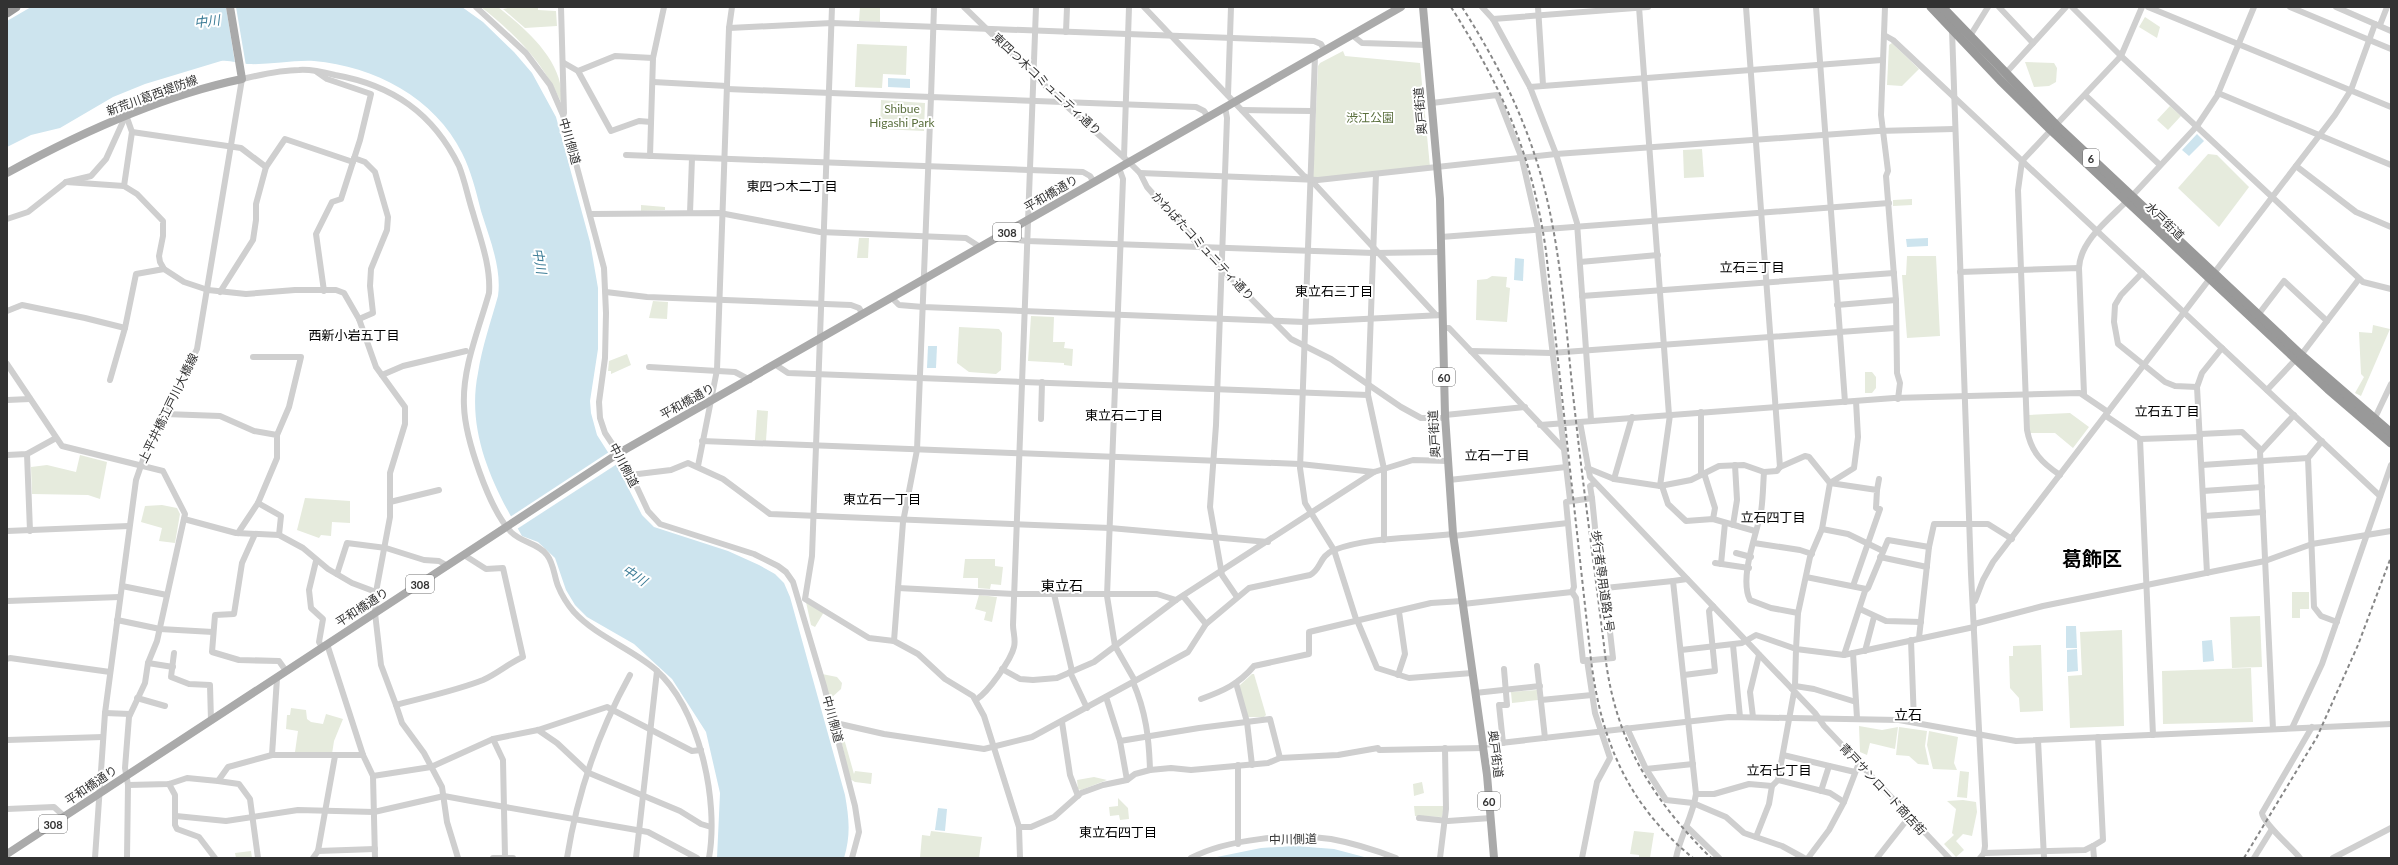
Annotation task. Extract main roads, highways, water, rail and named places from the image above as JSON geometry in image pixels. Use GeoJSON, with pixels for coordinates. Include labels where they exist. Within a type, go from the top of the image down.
{"type":"FeatureCollection","features":[{"type":"Feature","properties":{"kind":"highway"},"geometry":{"type":"LineString","coordinates":[[7,13],[16,7]]}},
{"type":"Feature","properties":{"kind":"highway","name":"水戸街道"},"geometry":{"type":"LineString","coordinates":[[1931,7],[1962,33],[2005,74],[2054,128]]}},
{"type":"Feature","properties":{"kind":"highway"},"geometry":{"type":"LineString","coordinates":[[1942,7],[1962,33]]}},
{"type":"Feature","properties":{"kind":"highway","name":"水戸街道"},"geometry":{"type":"LineString","coordinates":[[1962,33],[2054,128],[2391,443]]}},
{"type":"Feature","properties":{"kind":"highway","name":"水戸街道"},"geometry":{"type":"LineString","coordinates":[[2212,276],[2258,315],[2298,357]]}},
{"type":"Feature","properties":{"kind":"highway","name":"水戸街道"},"geometry":{"type":"LineString","coordinates":[[2372,424],[2391,433]]}},
{"type":"Feature","properties":{"kind":"main road","name":"新荒川葛西堤防線"},"geometry":{"type":"LineString","coordinates":[[7,173],[59,145],[126,115],[242,77],[230,7]]}},
{"type":"Feature","properties":{"kind":"main road","name":"平和橋通り"},"geometry":{"type":"LineString","coordinates":[[7,854],[616,455],[750,380],[1119,168],[1127,159],[1208,117],[1401,7]]}},
{"type":"Feature","properties":{"kind":"main road","name":"奥戸街道"},"geometry":{"type":"LineString","coordinates":[[1423,7],[1437,168],[1441,252],[1439,315],[1442,328],[1445,417],[1453,535],[1483,746],[1494,858]]}},
{"type":"Feature","properties":{"kind":"water","name":"中川"},"geometry":{"type":"Polygon","coordinates":[[[31,7],[462,7],[483,22],[514,52],[532,73],[556,117],[590,242],[598,288],[598,349],[590,401],[591,413],[597,435],[618,468],[642,515],[654,527],[728,551],[775,574],[784,583],[790,597],[845,795],[849,826],[848,842],[844,858],[717,858],[720,793],[706,732],[672,679],[634,644],[587,617],[575,605],[566,590],[555,558],[538,542],[522,536],[511,517],[492,478],[485,458],[479,437],[476,416],[475,395],[478,373],[484,344],[498,296],[499,285],[496,264],[473,181],[465,160],[450,133],[436,116],[419,101],[400,88],[359,70],[336,64],[314,61],[244,64],[221,61],[145,84],[113,97],[60,128],[31,135],[7,147],[7,21],[31,7]]]}},
{"type":"Feature","properties":{"kind":"water"},"geometry":{"type":"Polygon","coordinates":[[[888,78],[910,79],[910,88],[888,87],[888,78]]]}},
{"type":"Feature","properties":{"kind":"water"},"geometry":{"type":"Polygon","coordinates":[[[2197,134],[2204,141],[2189,156],[2182,150],[2197,134]]]}},
{"type":"Feature","properties":{"kind":"water"},"geometry":{"type":"Polygon","coordinates":[[[1928,238],[1928,246],[1907,247],[1906,239],[1928,238]]]}},
{"type":"Feature","properties":{"kind":"water"},"geometry":{"type":"Polygon","coordinates":[[[1515,258],[1524,259],[1523,281],[1514,280],[1515,258]]]}},
{"type":"Feature","properties":{"kind":"water"},"geometry":{"type":"Polygon","coordinates":[[[928,346],[937,346],[936,368],[927,368],[928,346]]]}},
{"type":"Feature","properties":{"kind":"water"},"geometry":{"type":"Polygon","coordinates":[[[2066,626],[2076,626],[2077,648],[2066,648],[2066,626]]]}},
{"type":"Feature","properties":{"kind":"water"},"geometry":{"type":"Polygon","coordinates":[[[2212,640],[2214,661],[2203,662],[2202,641],[2212,640]]]}},
{"type":"Feature","properties":{"kind":"water"},"geometry":{"type":"Polygon","coordinates":[[[2077,649],[2078,671],[2067,672],[2067,650],[2077,649]]]}},
{"type":"Feature","properties":{"kind":"water"},"geometry":{"type":"Polygon","coordinates":[[[938,808],[947,809],[945,831],[935,830],[938,808]]]}},
{"type":"Feature","properties":{"kind":"water"},"geometry":{"type":"Polygon","coordinates":[[[1295,846],[1334,849],[1368,858],[1212,858],[1261,848],[1295,846]]]}},
{"type":"Feature","properties":{"kind":"railway"},"geometry":{"type":"LineString","coordinates":[[1451,7],[1486,66],[1500,95],[1513,123],[1533,183],[1546,251],[1591,660],[1602,718],[1621,770],[1635,793],[1651,816],[1670,838],[1693,858]]}},
{"type":"Feature","properties":{"kind":"railway"},"geometry":{"type":"LineString","coordinates":[[1462,7],[1494,61],[1521,117],[1544,187],[1557,251],[1606,662],[1611,691],[1619,719],[1641,769],[1655,792],[1690,836],[1711,858]]}},
{"type":"Feature","properties":{"kind":"railway"},"geometry":{"type":"LineString","coordinates":[[2244,858],[2317,737],[2358,645],[2391,557]]}},
{"type":"Feature","properties":{"kind":"district","name":"東四つ木二丁目"},"geometry":{"type":"Point","coordinates":[792,186]}},
{"type":"Feature","properties":{"kind":"district","name":"立石三丁目"},"geometry":{"type":"Point","coordinates":[1752,267]}},
{"type":"Feature","properties":{"kind":"district","name":"東立石三丁目"},"geometry":{"type":"Point","coordinates":[1334,291]}},
{"type":"Feature","properties":{"kind":"district","name":"西新小岩五丁目"},"geometry":{"type":"Point","coordinates":[354,335]}},
{"type":"Feature","properties":{"kind":"district","name":"立石五丁目"},"geometry":{"type":"Point","coordinates":[2167,411]}},
{"type":"Feature","properties":{"kind":"district","name":"東立石二丁目"},"geometry":{"type":"Point","coordinates":[1124,415]}},
{"type":"Feature","properties":{"kind":"district","name":"立石一丁目"},"geometry":{"type":"Point","coordinates":[1497,455]}},
{"type":"Feature","properties":{"kind":"district","name":"東立石一丁目"},"geometry":{"type":"Point","coordinates":[882,499]}},
{"type":"Feature","properties":{"kind":"district","name":"立石四丁目"},"geometry":{"type":"Point","coordinates":[1773,517]}},
{"type":"Feature","properties":{"kind":"district","name":"葛飾区"},"geometry":{"type":"Point","coordinates":[2092,558]}},
{"type":"Feature","properties":{"kind":"district","name":"東立石"},"geometry":{"type":"Point","coordinates":[1062,585]}},
{"type":"Feature","properties":{"kind":"district","name":"立石"},"geometry":{"type":"Point","coordinates":[1908,714]}},
{"type":"Feature","properties":{"kind":"district","name":"立石七丁目"},"geometry":{"type":"Point","coordinates":[1779,770]}},
{"type":"Feature","properties":{"kind":"district","name":"東立石四丁目"},"geometry":{"type":"Point","coordinates":[1118,832]}},
{"type":"Feature","properties":{"kind":"park label","name":"Shibue Higashi Park"},"geometry":{"type":"Point","coordinates":[902,115]}},
{"type":"Feature","properties":{"kind":"park label","name":"渋江公園"},"geometry":{"type":"Point","coordinates":[1370,117]}}]}
